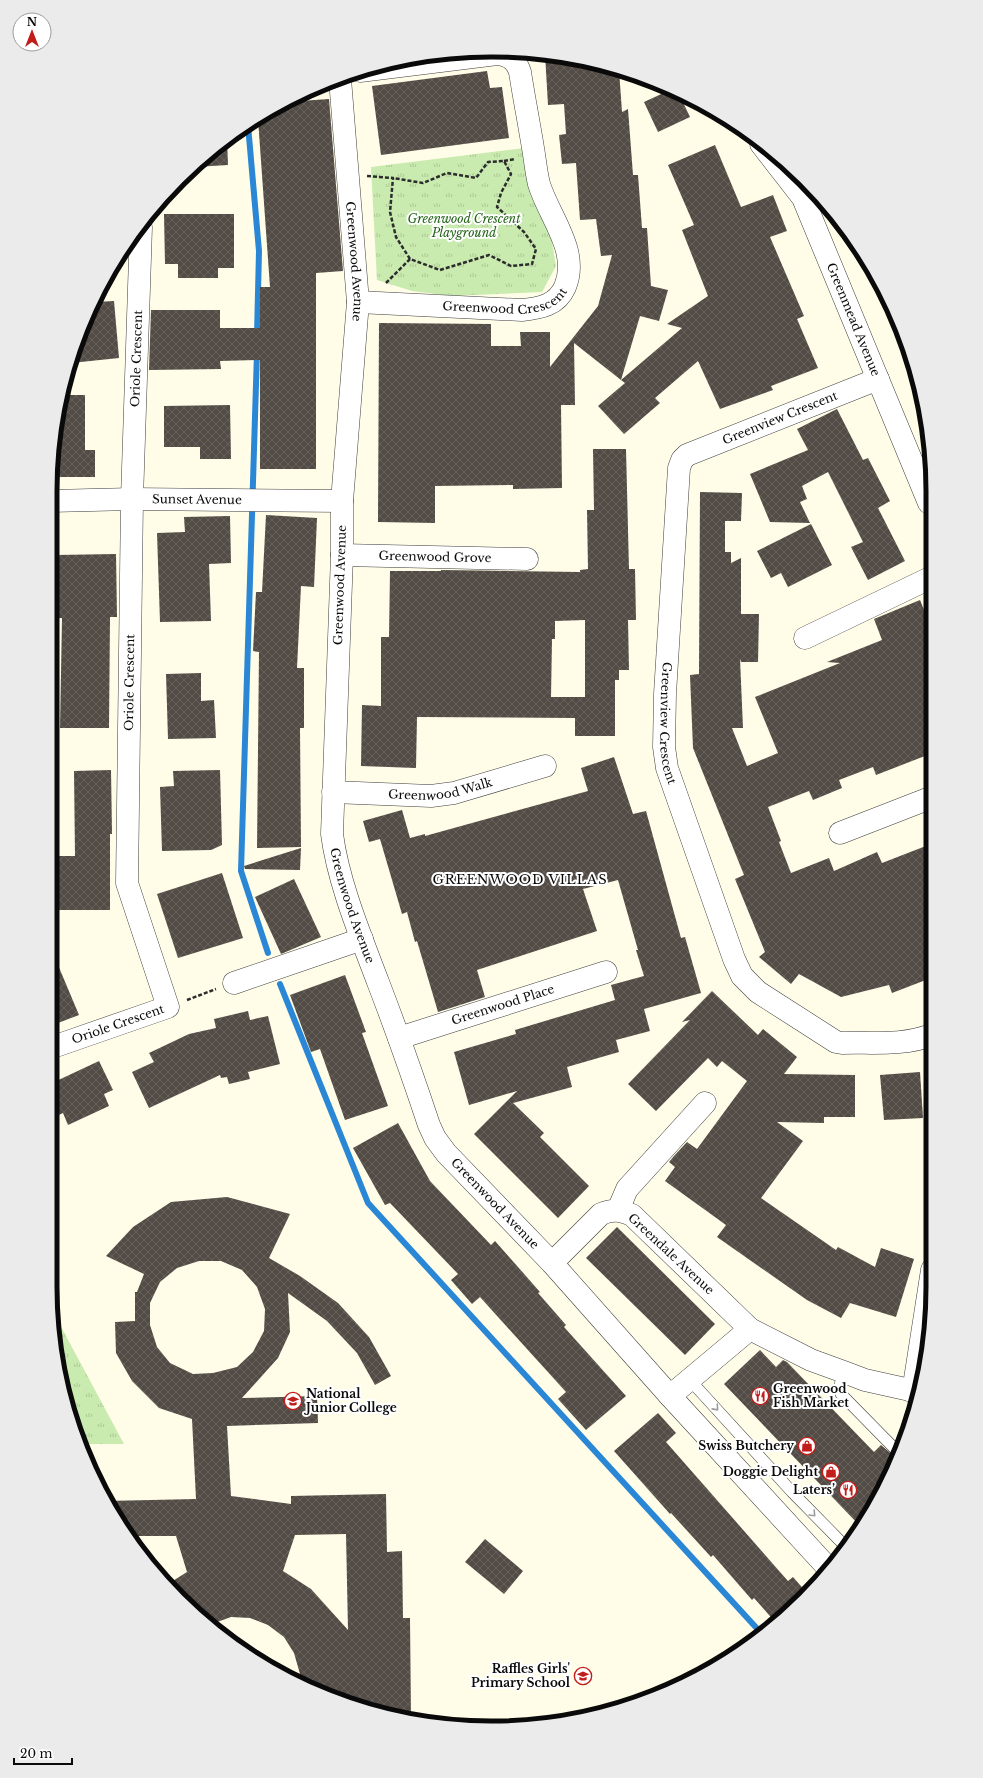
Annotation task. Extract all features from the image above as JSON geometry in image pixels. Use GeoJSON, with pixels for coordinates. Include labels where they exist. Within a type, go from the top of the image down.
{"type":"FeatureCollection","features":[{"type":"Feature","properties":{"kind":"street","name":"Greenwood Crescent"},"geometry":{"type":"LineString","coordinates":[[406,65],[465,58]]}},
{"type":"Feature","properties":{"kind":"street","name":"Greenwood Crescent"},"geometry":{"type":"LineString","coordinates":[[358,302],[522,310],[540,308],[554,302],[562,293],[568,280],[568,256],[564,242],[539,183],[520,72],[518,64],[511,58]]}},
{"type":"Feature","properties":{"kind":"street","name":"Greenwood Avenue"},"geometry":{"type":"LineString","coordinates":[[340,84],[358,302],[342,501],[342,555],[332,834],[334,848],[362,938],[400,1038],[429,1125],[435,1138],[446,1153],[552,1263],[670,1396],[825,1565]]}},
{"type":"Feature","properties":{"kind":"street","name":"Greenmead Avenue"},"geometry":{"type":"LineString","coordinates":[[776,164],[803,198],[926,493]]}},
{"type":"Feature","properties":{"kind":"street","name":"Oriole Crescent"},"geometry":{"type":"LineString","coordinates":[[57,1046],[168,1007],[127,883],[132,499],[141,235]]}},
{"type":"Feature","properties":{"kind":"street","name":"Greenview Crescent"},"geometry":{"type":"LineString","coordinates":[[878,379],[687,455],[682,460],[679,468],[665,694],[664,747],[667,768],[734,959],[742,976],[758,992],[836,1042],[908,1041],[926,1037]]}},
{"type":"Feature","properties":{"kind":"street","name":"Sunset Avenue"},"geometry":{"type":"LineString","coordinates":[[57,501],[132,499],[342,501]]}},
{"type":"Feature","properties":{"kind":"street","name":"Greenwood Grove"},"geometry":{"type":"LineString","coordinates":[[342,555],[527,559]]}},
{"type":"Feature","properties":{"kind":"street"},"geometry":{"type":"LineString","coordinates":[[805,638],[926,580]]}},
{"type":"Feature","properties":{"kind":"street","name":"Greenwood Walk"},"geometry":{"type":"LineString","coordinates":[[333,792],[439,795],[454,793],[545,766]]}},
{"type":"Feature","properties":{"kind":"street"},"geometry":{"type":"LineString","coordinates":[[840,833],[926,800]]}},
{"type":"Feature","properties":{"kind":"street"},"geometry":{"type":"LineString","coordinates":[[234,983],[362,938]]}},
{"type":"Feature","properties":{"kind":"street","name":"Greenwood Place"},"geometry":{"type":"LineString","coordinates":[[400,1038],[606,972]]}},
{"type":"Feature","properties":{"kind":"street"},"geometry":{"type":"LineString","coordinates":[[618,1210],[627,1189],[705,1103]]}},
{"type":"Feature","properties":{"kind":"street","name":"Greendale Avenue"},"geometry":{"type":"LineString","coordinates":[[552,1263],[601,1214],[610,1210],[618,1210],[632,1215],[750,1330],[811,1360],[865,1380],[913,1391]]}},
{"type":"Feature","properties":{"kind":"street"},"geometry":{"type":"LineString","coordinates":[[670,1396],[750,1330]]}},
{"type":"Feature","properties":{"kind":"lane"},"geometry":{"type":"LineString","coordinates":[[844,1372],[838,1388],[841,1394],[895,1449]]}},
{"type":"Feature","properties":{"kind":"lane"},"geometry":{"type":"LineString","coordinates":[[689,1379],[792,1492],[842,1543]]}},
{"type":"Feature","properties":{"kind":"path"},"geometry":{"type":"LineString","coordinates":[[366,176],[393,178],[423,183],[447,173],[476,178],[488,162],[517,159]]}},
{"type":"Feature","properties":{"kind":"path"},"geometry":{"type":"LineString","coordinates":[[393,178],[390,212],[396,237],[410,259],[440,270],[489,255],[511,266],[532,264],[536,249],[524,232],[497,207],[501,193],[511,174],[504,161]]}},
{"type":"Feature","properties":{"kind":"path"},"geometry":{"type":"LineString","coordinates":[[382,287],[410,259]]}},
{"type":"Feature","properties":{"kind":"path"},"geometry":{"type":"LineString","coordinates":[[168,1007],[234,983]]}},
{"type":"Feature","properties":{"kind":"green space","name":"Greenwood Crescent Playground"},"geometry":{"type":"Polygon","coordinates":[[[525,148],[551,236],[556,266],[542,292],[451,296],[412,291],[377,280],[371,167],[525,148]]]}},
{"type":"Feature","properties":{"kind":"green space"},"geometry":{"type":"Polygon","coordinates":[[[59,1323],[124,1444],[87,1444],[80,1426],[65,1371],[59,1323]]]}},
{"type":"Feature","properties":{"kind":"building"},"geometry":{"type":"Polygon","coordinates":[[[545,61],[576,65],[619,77],[622,112],[628,109],[633,175],[638,175],[642,228],[647,228],[651,286],[668,290],[659,321],[640,316],[621,380],[574,343],[575,405],[561,405],[562,488],[513,489],[513,485],[435,486],[435,523],[378,522],[379,323],[491,324],[491,346],[521,346],[520,332],[550,332],[550,367],[598,306],[612,255],[601,256],[596,219],[580,220],[576,163],[562,164],[559,135],[566,134],[564,104],[548,105],[545,61]]]}},
{"type":"Feature","properties":{"kind":"building"},"geometry":{"type":"Polygon","coordinates":[[[487,71],[490,88],[502,87],[509,138],[381,155],[372,86],[487,71]]]}},
{"type":"Feature","properties":{"kind":"building"},"geometry":{"type":"Polygon","coordinates":[[[664,93],[682,101],[690,117],[658,132],[644,102],[664,93]]]}},
{"type":"Feature","properties":{"kind":"building"},"geometry":{"type":"Polygon","coordinates":[[[329,99],[343,271],[316,273],[316,469],[260,469],[260,360],[220,361],[221,369],[149,370],[151,310],[220,310],[220,328],[260,328],[260,287],[270,287],[258,125],[301,101],[329,99]]]}},
{"type":"Feature","properties":{"kind":"building"},"geometry":{"type":"Polygon","coordinates":[[[715,145],[741,207],[773,195],[787,231],[770,237],[804,316],[797,319],[818,368],[771,386],[773,390],[720,409],[698,361],[655,398],[660,403],[624,434],[598,406],[625,383],[621,380],[682,328],[667,324],[708,296],[682,230],[694,225],[668,165],[715,145]]]}},
{"type":"Feature","properties":{"kind":"building"},"geometry":{"type":"Polygon","coordinates":[[[227,147],[228,165],[203,166],[227,147]]]}},
{"type":"Feature","properties":{"kind":"building"},"geometry":{"type":"Polygon","coordinates":[[[164,214],[234,214],[234,268],[218,268],[218,278],[178,278],[178,264],[165,264],[164,214]]]}},
{"type":"Feature","properties":{"kind":"building"},"geometry":{"type":"Polygon","coordinates":[[[114,301],[119,358],[77,362],[90,325],[101,302],[114,301]]]}},
{"type":"Feature","properties":{"kind":"building"},"geometry":{"type":"Polygon","coordinates":[[[68,395],[85,395],[85,450],[95,450],[95,477],[58,477],[61,435],[68,395]]]}},
{"type":"Feature","properties":{"kind":"building"},"geometry":{"type":"Polygon","coordinates":[[[230,405],[231,459],[200,459],[200,447],[164,447],[164,406],[230,405]]]}},
{"type":"Feature","properties":{"kind":"building"},"geometry":{"type":"Polygon","coordinates":[[[837,409],[863,460],[868,458],[890,501],[878,508],[905,561],[868,580],[851,547],[863,542],[828,472],[802,486],[807,499],[800,502],[810,523],[770,522],[750,474],[808,450],[797,429],[837,409]]]}},
{"type":"Feature","properties":{"kind":"building"},"geometry":{"type":"Polygon","coordinates":[[[593,449],[626,449],[629,569],[635,569],[636,620],[628,620],[629,670],[619,670],[619,680],[615,680],[615,736],[575,736],[575,718],[417,717],[416,768],[361,766],[362,705],[381,706],[381,637],[389,637],[390,571],[441,570],[580,572],[580,570],[588,569],[587,510],[594,510],[593,449]],[[585,620],[555,621],[555,639],[552,639],[551,697],[585,697],[585,620]]]}},
{"type":"Feature","properties":{"kind":"building"},"geometry":{"type":"Polygon","coordinates":[[[700,492],[742,493],[741,521],[725,521],[725,552],[731,552],[731,563],[741,558],[741,614],[759,614],[758,662],[741,662],[740,659],[743,728],[732,728],[747,766],[778,753],[755,697],[840,663],[827,662],[882,640],[874,619],[920,600],[926,615],[926,756],[876,775],[873,767],[839,780],[842,788],[813,800],[809,791],[768,807],[791,873],[829,858],[834,871],[877,852],[882,863],[926,846],[926,980],[892,993],[889,985],[841,997],[799,974],[791,984],[759,957],[765,952],[735,879],[744,875],[693,748],[690,675],[699,674],[700,492]]]}},
{"type":"Feature","properties":{"kind":"building"},"geometry":{"type":"Polygon","coordinates":[[[266,515],[317,518],[314,587],[301,586],[297,668],[304,668],[304,728],[300,728],[301,847],[257,848],[259,652],[253,651],[256,592],[262,592],[266,515]]]}},
{"type":"Feature","properties":{"kind":"building"},"geometry":{"type":"Polygon","coordinates":[[[230,516],[231,563],[209,564],[211,621],[160,622],[157,533],[185,532],[184,517],[230,516]]]}},
{"type":"Feature","properties":{"kind":"building"},"geometry":{"type":"Polygon","coordinates":[[[811,524],[832,565],[788,587],[781,573],[771,578],[757,551],[811,524]]]}},
{"type":"Feature","properties":{"kind":"building"},"geometry":{"type":"Polygon","coordinates":[[[116,554],[117,617],[110,617],[109,728],[60,728],[62,618],[57,618],[57,555],[116,554]]]}},
{"type":"Feature","properties":{"kind":"building"},"geometry":{"type":"Polygon","coordinates":[[[201,673],[201,701],[214,700],[216,738],[168,739],[166,674],[201,673]]]}},
{"type":"Feature","properties":{"kind":"building"},"geometry":{"type":"Polygon","coordinates":[[[614,757],[633,814],[646,811],[681,938],[685,937],[701,993],[644,1009],[650,1031],[616,1040],[619,1052],[567,1067],[572,1087],[513,1103],[544,1133],[540,1137],[589,1186],[558,1218],[474,1134],[517,1091],[469,1105],[454,1052],[516,1034],[515,1030],[615,1000],[611,985],[644,976],[618,880],[583,889],[597,931],[477,970],[485,997],[438,1012],[417,941],[415,942],[407,912],[402,914],[380,839],[369,842],[363,821],[402,810],[410,838],[425,834],[425,836],[588,791],[581,768],[614,757]]]}},
{"type":"Feature","properties":{"kind":"building"},"geometry":{"type":"Polygon","coordinates":[[[111,770],[112,834],[110,834],[110,910],[57,910],[57,856],[75,856],[74,771],[111,770]]]}},
{"type":"Feature","properties":{"kind":"building"},"geometry":{"type":"Polygon","coordinates":[[[220,770],[222,845],[211,850],[162,851],[160,787],[174,786],[173,771],[220,770]]]}},
{"type":"Feature","properties":{"kind":"building"},"geometry":{"type":"Polygon","coordinates":[[[301,848],[300,870],[245,869],[244,866],[301,848]]]}},
{"type":"Feature","properties":{"kind":"building"},"geometry":{"type":"Polygon","coordinates":[[[222,873],[243,938],[178,958],[157,894],[222,873]]]}},
{"type":"Feature","properties":{"kind":"building"},"geometry":{"type":"Polygon","coordinates":[[[294,879],[321,937],[281,954],[255,897],[294,879]]]}},
{"type":"Feature","properties":{"kind":"building"},"geometry":{"type":"Polygon","coordinates":[[[57,963],[79,1015],[57,1023],[57,963]]]}},
{"type":"Feature","properties":{"kind":"building"},"geometry":{"type":"Polygon","coordinates":[[[345,975],[366,1032],[362,1033],[388,1106],[345,1120],[320,1049],[311,1052],[290,995],[345,975]]]}},
{"type":"Feature","properties":{"kind":"building"},"geometry":{"type":"Polygon","coordinates":[[[712,991],[758,1035],[763,1029],[797,1057],[784,1074],[855,1075],[855,1117],[824,1117],[824,1123],[777,1122],[803,1141],[761,1198],[836,1250],[838,1247],[875,1267],[881,1248],[914,1259],[896,1317],[850,1303],[841,1318],[807,1300],[717,1237],[726,1225],[665,1181],[675,1167],[669,1162],[687,1142],[697,1149],[747,1081],[722,1061],[717,1067],[708,1058],[656,1111],[628,1084],[690,1020],[682,1022],[712,991]]]}},
{"type":"Feature","properties":{"kind":"building"},"geometry":{"type":"Polygon","coordinates":[[[248,1011],[250,1020],[268,1016],[280,1064],[248,1072],[250,1079],[229,1084],[227,1077],[221,1078],[220,1075],[149,1108],[132,1072],[154,1062],[149,1053],[189,1034],[216,1028],[214,1019],[248,1011]]]}},
{"type":"Feature","properties":{"kind":"building"},"geometry":{"type":"Polygon","coordinates":[[[99,1061],[113,1090],[104,1094],[109,1106],[68,1125],[63,1113],[57,1116],[57,1081],[99,1061]]]}},
{"type":"Feature","properties":{"kind":"building"},"geometry":{"type":"Polygon","coordinates":[[[920,1072],[923,1118],[884,1120],[880,1075],[920,1072]]]}},
{"type":"Feature","properties":{"kind":"building"},"geometry":{"type":"Polygon","coordinates":[[[398,1123],[430,1181],[491,1245],[495,1241],[540,1292],[538,1293],[566,1325],[564,1327],[626,1396],[586,1430],[558,1399],[566,1392],[480,1297],[472,1304],[451,1280],[458,1274],[390,1203],[385,1205],[353,1148],[398,1123]]]}},
{"type":"Feature","properties":{"kind":"building"},"geometry":{"type":"Polygon","coordinates":[[[227,1197],[290,1214],[269,1258],[300,1276],[338,1303],[369,1337],[391,1376],[375,1385],[357,1353],[327,1321],[288,1293],[290,1332],[278,1358],[242,1398],[317,1396],[318,1423],[227,1426],[231,1496],[291,1504],[291,1496],[386,1494],[387,1552],[402,1551],[403,1618],[410,1618],[411,1714],[352,1698],[300,1676],[294,1653],[284,1637],[268,1625],[250,1618],[231,1617],[216,1622],[184,1594],[172,1581],[187,1572],[176,1536],[136,1536],[115,1504],[113,1501],[196,1499],[192,1419],[159,1408],[132,1381],[116,1353],[115,1322],[135,1321],[135,1292],[137,1292],[144,1274],[106,1256],[133,1227],[171,1202],[227,1197]],[[199,1261],[177,1268],[160,1282],[150,1303],[150,1325],[157,1347],[170,1363],[193,1374],[213,1373],[237,1367],[253,1352],[264,1331],[265,1309],[257,1287],[242,1270],[221,1261],[199,1261]],[[346,1534],[295,1535],[283,1571],[311,1589],[348,1630],[346,1534]]]}},
{"type":"Feature","properties":{"kind":"building"},"geometry":{"type":"Polygon","coordinates":[[[617,1227],[715,1324],[685,1355],[586,1258],[617,1227]]]}},
{"type":"Feature","properties":{"kind":"building"},"geometry":{"type":"Polygon","coordinates":[[[760,1350],[776,1367],[783,1360],[787,1362],[874,1452],[881,1445],[892,1455],[868,1504],[857,1522],[724,1384],[760,1350]]]}},
{"type":"Feature","properties":{"kind":"building"},"geometry":{"type":"Polygon","coordinates":[[[658,1413],[676,1433],[666,1442],[788,1581],[793,1577],[804,1589],[772,1618],[754,1598],[752,1600],[713,1555],[711,1557],[671,1513],[670,1514],[614,1451],[658,1413]]]}},
{"type":"Feature","properties":{"kind":"building"},"geometry":{"type":"Polygon","coordinates":[[[485,1539],[523,1571],[504,1594],[465,1562],[485,1539]]]}},
{"type":"Feature","properties":{"kind":"waterway"},"geometry":{"type":"LineString","coordinates":[[249,131],[259,251],[257,335]]}},
{"type":"Feature","properties":{"kind":"waterway"},"geometry":{"type":"LineString","coordinates":[[257,352],[241,871],[268,953]]}},
{"type":"Feature","properties":{"kind":"waterway"},"geometry":{"type":"LineString","coordinates":[[280,984],[368,1203],[758,1629]]}},
{"type":"Feature","properties":{"kind":"place","name":"Greenwood Fish Market"},"geometry":{"type":"Point","coordinates":[760,1396]}},
{"type":"Feature","properties":{"kind":"place","name":"National Junior College"},"geometry":{"type":"Point","coordinates":[293,1401]}},
{"type":"Feature","properties":{"kind":"place","name":"Swiss Butchery"},"geometry":{"type":"Point","coordinates":[807,1446]}},
{"type":"Feature","properties":{"kind":"place","name":"Doggie Delight"},"geometry":{"type":"Point","coordinates":[831,1472]}},
{"type":"Feature","properties":{"kind":"place","name":"Laters’"},"geometry":{"type":"Point","coordinates":[848,1490]}},
{"type":"Feature","properties":{"kind":"place","name":"Raffles Girls' Primary School"},"geometry":{"type":"Point","coordinates":[583,1676]}},
{"type":"Feature","properties":{"kind":"district","name":"GREENWOOD VILLAS"},"geometry":{"type":"Point","coordinates":[520,879]}}]}
